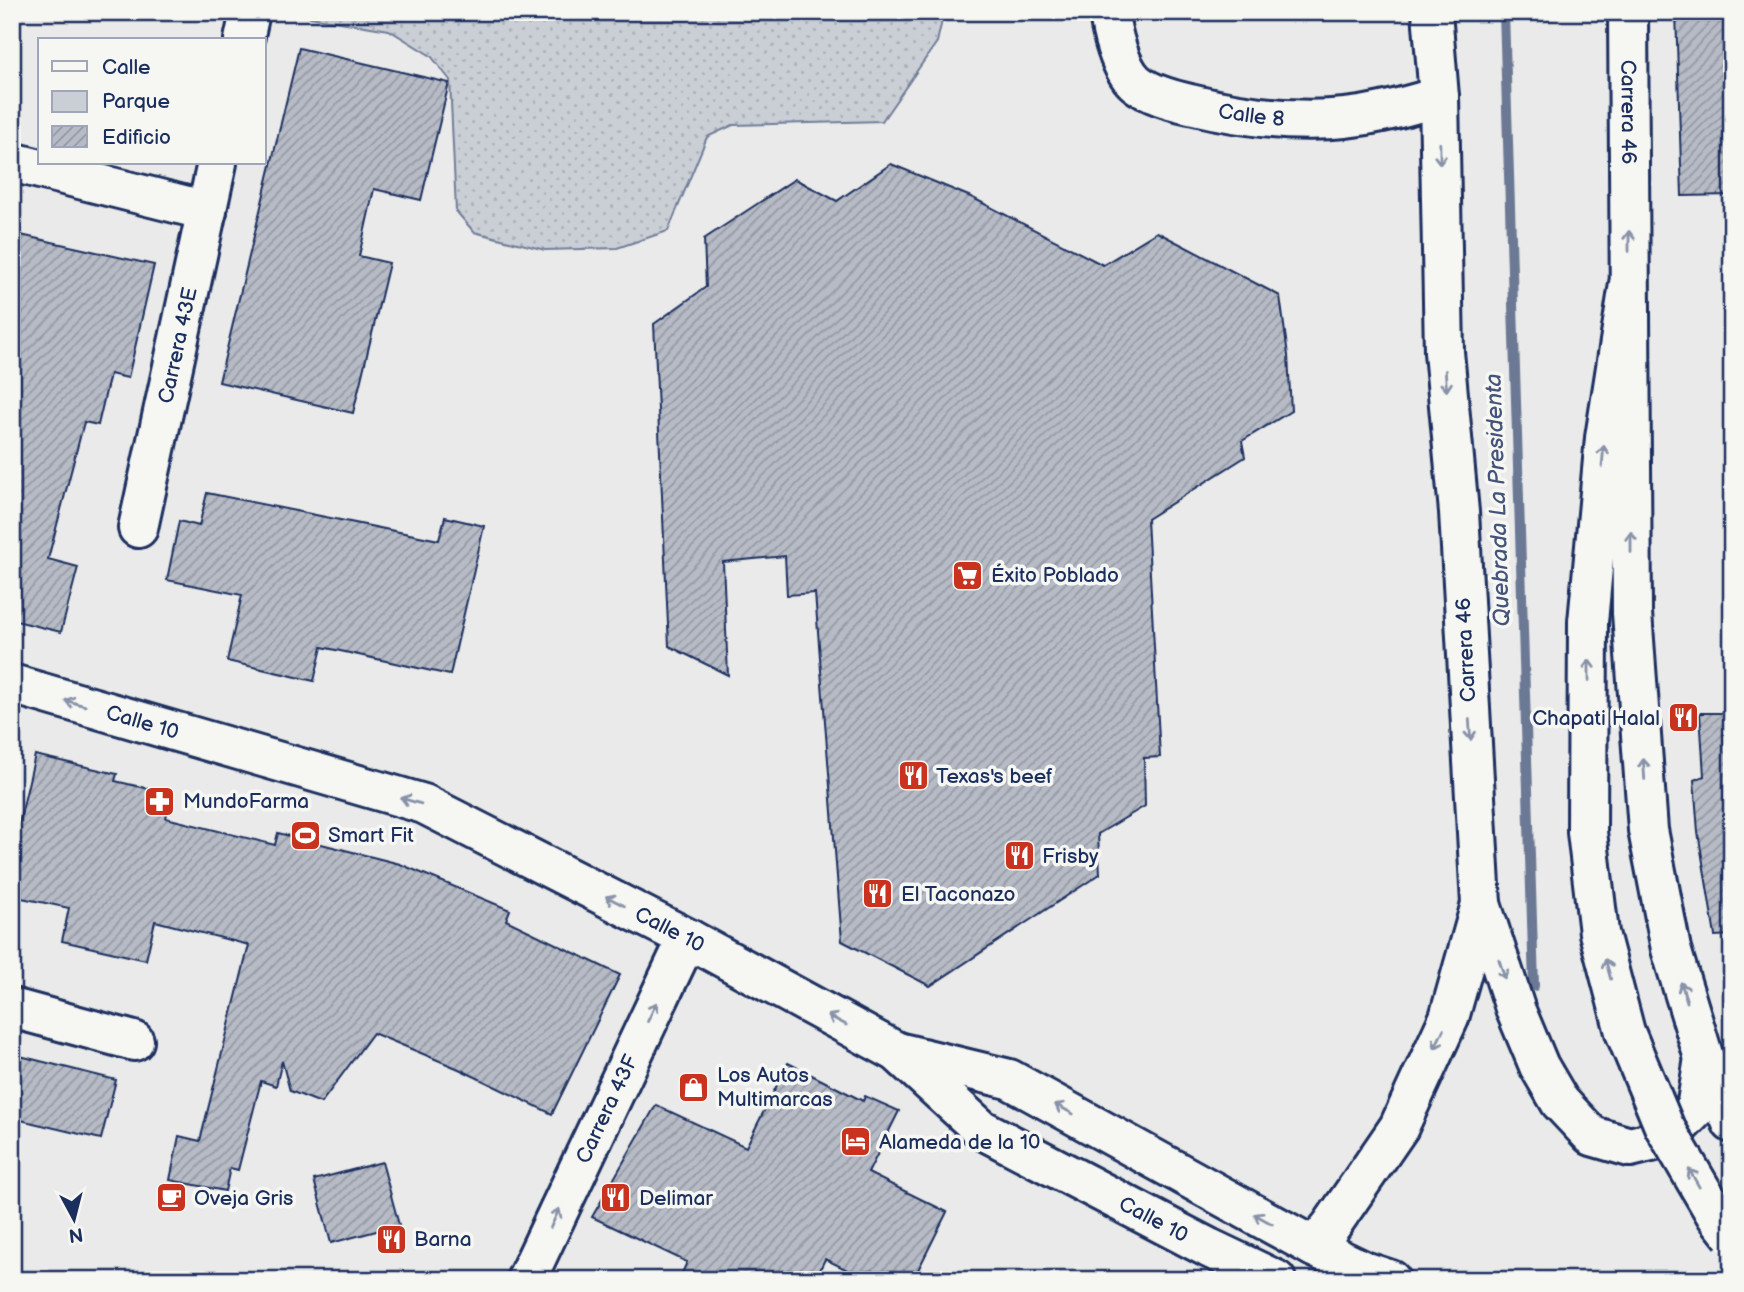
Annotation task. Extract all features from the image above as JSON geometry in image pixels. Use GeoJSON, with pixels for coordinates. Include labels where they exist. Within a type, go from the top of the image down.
{"type":"FeatureCollection","features":[{"type":"Feature","properties":{"kind":"street"},"geometry":{"type":"LineString","coordinates":[[244,38],[250,12]]}},
{"type":"Feature","properties":{"kind":"street","name":"Carrera 46"},"geometry":{"type":"LineString","coordinates":[[1314,1247],[1399,1127],[1449,1018],[1481,904],[1459,512],[1444,352],[1439,97],[1433,12]]}},
{"type":"Feature","properties":{"kind":"street","name":"Carrera 46"},"geometry":{"type":"LineString","coordinates":[[1628,12],[1632,613],[1648,830],[1671,949],[1704,1058],[1732,1123]]}},
{"type":"Feature","properties":{"kind":"street","name":"Calle 8"},"geometry":{"type":"LineString","coordinates":[[1110,15],[1120,57],[1135,82],[1166,98],[1206,108],[1291,120],[1334,118],[1380,113],[1439,97]]}},
{"type":"Feature","properties":{"kind":"street"},"geometry":{"type":"LineString","coordinates":[[12,162],[207,211]]}},
{"type":"Feature","properties":{"kind":"street","name":"Carrera 43E"},"geometry":{"type":"LineString","coordinates":[[138,528],[217,164]]}},
{"type":"Feature","properties":{"kind":"street"},"geometry":{"type":"LineString","coordinates":[[1629,284],[1605,438],[1588,622],[1587,832],[1599,933],[1625,1032],[1664,1126],[1716,1215],[1732,1235]]}},
{"type":"Feature","properties":{"kind":"street","name":"Calle 10"},"geometry":{"type":"LineString","coordinates":[[12,684],[424,804],[689,939],[897,1052],[981,1129],[1276,1280]]}},
{"type":"Feature","properties":{"kind":"street"},"geometry":{"type":"LineString","coordinates":[[1481,904],[1516,1011],[1539,1066],[1560,1102],[1592,1136],[1630,1147],[1667,1138],[1696,1109],[1704,1058]]}},
{"type":"Feature","properties":{"kind":"street","name":"Carrera 43F"},"geometry":{"type":"LineString","coordinates":[[526,1280],[689,939]]}},
{"type":"Feature","properties":{"kind":"street"},"geometry":{"type":"LineString","coordinates":[[12,1008],[134,1041]]}},
{"type":"Feature","properties":{"kind":"street"},"geometry":{"type":"LineString","coordinates":[[897,1052],[1009,1079],[1314,1247],[1364,1271],[1391,1280]]}},
{"type":"Feature","properties":{"kind":"green space"},"geometry":{"type":"Polygon","coordinates":[[[307,12],[944,12],[937,42],[882,121],[733,125],[707,137],[668,231],[617,248],[545,250],[474,232],[456,211],[450,80],[431,56],[389,30],[310,17],[307,12]]]}},
{"type":"Feature","properties":{"kind":"building"},"geometry":{"type":"Polygon","coordinates":[[[1676,12],[1732,12],[1732,195],[1682,196],[1676,12]]]}},
{"type":"Feature","properties":{"kind":"building"},"geometry":{"type":"Polygon","coordinates":[[[299,48],[449,83],[421,200],[374,189],[359,256],[389,263],[353,413],[219,382],[299,48]]]}},
{"type":"Feature","properties":{"kind":"building","name":"Éxito Poblado"},"geometry":{"type":"Polygon","coordinates":[[[891,164],[971,197],[1103,265],[1157,232],[1280,296],[1288,355],[1291,411],[1242,441],[1245,457],[1147,519],[1160,757],[1144,758],[1145,806],[1098,834],[1100,874],[930,986],[842,941],[815,593],[787,595],[785,556],[723,562],[728,675],[669,646],[654,324],[706,287],[704,239],[795,179],[837,201],[891,164]]]}},
{"type":"Feature","properties":{"kind":"building"},"geometry":{"type":"Polygon","coordinates":[[[12,233],[154,265],[128,378],[110,374],[98,425],[84,422],[48,559],[78,567],[61,632],[12,620],[12,233]]]}},
{"type":"Feature","properties":{"kind":"building"},"geometry":{"type":"Polygon","coordinates":[[[207,493],[439,540],[445,517],[484,526],[450,675],[322,647],[314,681],[227,661],[242,595],[167,580],[179,521],[199,526],[207,493]]]}},
{"type":"Feature","properties":{"kind":"building"},"geometry":{"type":"Polygon","coordinates":[[[1700,713],[1732,713],[1732,935],[1715,936],[1698,832],[1694,780],[1704,776],[1700,713]]]}},
{"type":"Feature","properties":{"kind":"building"},"geometry":{"type":"Polygon","coordinates":[[[35,755],[117,774],[115,781],[171,794],[166,818],[275,845],[278,833],[400,864],[510,910],[506,920],[620,975],[552,1114],[459,1069],[373,1033],[321,1103],[290,1091],[282,1061],[276,1086],[261,1081],[238,1170],[230,1168],[225,1191],[170,1180],[179,1136],[200,1141],[249,945],[155,921],[146,960],[62,941],[69,908],[12,896],[12,854],[35,755]]]}},
{"type":"Feature","properties":{"kind":"building"},"geometry":{"type":"Polygon","coordinates":[[[12,1054],[116,1080],[101,1139],[12,1118],[12,1054]]]}},
{"type":"Feature","properties":{"kind":"building"},"geometry":{"type":"Polygon","coordinates":[[[788,1063],[863,1101],[865,1096],[899,1111],[868,1173],[947,1212],[913,1280],[868,1280],[825,1259],[815,1280],[679,1280],[687,1262],[592,1217],[656,1105],[746,1147],[788,1063]]]}},
{"type":"Feature","properties":{"kind":"building"},"geometry":{"type":"Polygon","coordinates":[[[382,1162],[399,1225],[331,1243],[314,1180],[382,1162]]]}},
{"type":"Feature","properties":{"kind":"waterway","name":"Quebrada La Presidenta"},"geometry":{"type":"LineString","coordinates":[[1504,12],[1534,986]]}},
{"type":"Feature","properties":{"kind":"place","name":"Éxito Poblado"},"geometry":{"type":"Point","coordinates":[968,575]}},
{"type":"Feature","properties":{"kind":"place","name":"Chapati Halal"},"geometry":{"type":"Point","coordinates":[1683,718]}},
{"type":"Feature","properties":{"kind":"place","name":"Texas's beef"},"geometry":{"type":"Point","coordinates":[913,776]}},
{"type":"Feature","properties":{"kind":"place","name":"MundoFarma"},"geometry":{"type":"Point","coordinates":[160,801]}},
{"type":"Feature","properties":{"kind":"place","name":"Smart Fit"},"geometry":{"type":"Point","coordinates":[305,835]}},
{"type":"Feature","properties":{"kind":"place","name":"Frisby"},"geometry":{"type":"Point","coordinates":[1019,856]}},
{"type":"Feature","properties":{"kind":"place","name":"El Taconazo"},"geometry":{"type":"Point","coordinates":[878,894]}},
{"type":"Feature","properties":{"kind":"place","name":"Los Autos Multimarcas"},"geometry":{"type":"Point","coordinates":[694,1087]}},
{"type":"Feature","properties":{"kind":"place","name":"Alameda de la 10"},"geometry":{"type":"Point","coordinates":[856,1142]}},
{"type":"Feature","properties":{"kind":"place","name":"Oveja Gris"},"geometry":{"type":"Point","coordinates":[171,1198]}},
{"type":"Feature","properties":{"kind":"place","name":"Delimar"},"geometry":{"type":"Point","coordinates":[616,1198]}},
{"type":"Feature","properties":{"kind":"place","name":"Barna"},"geometry":{"type":"Point","coordinates":[391,1239]}}]}
